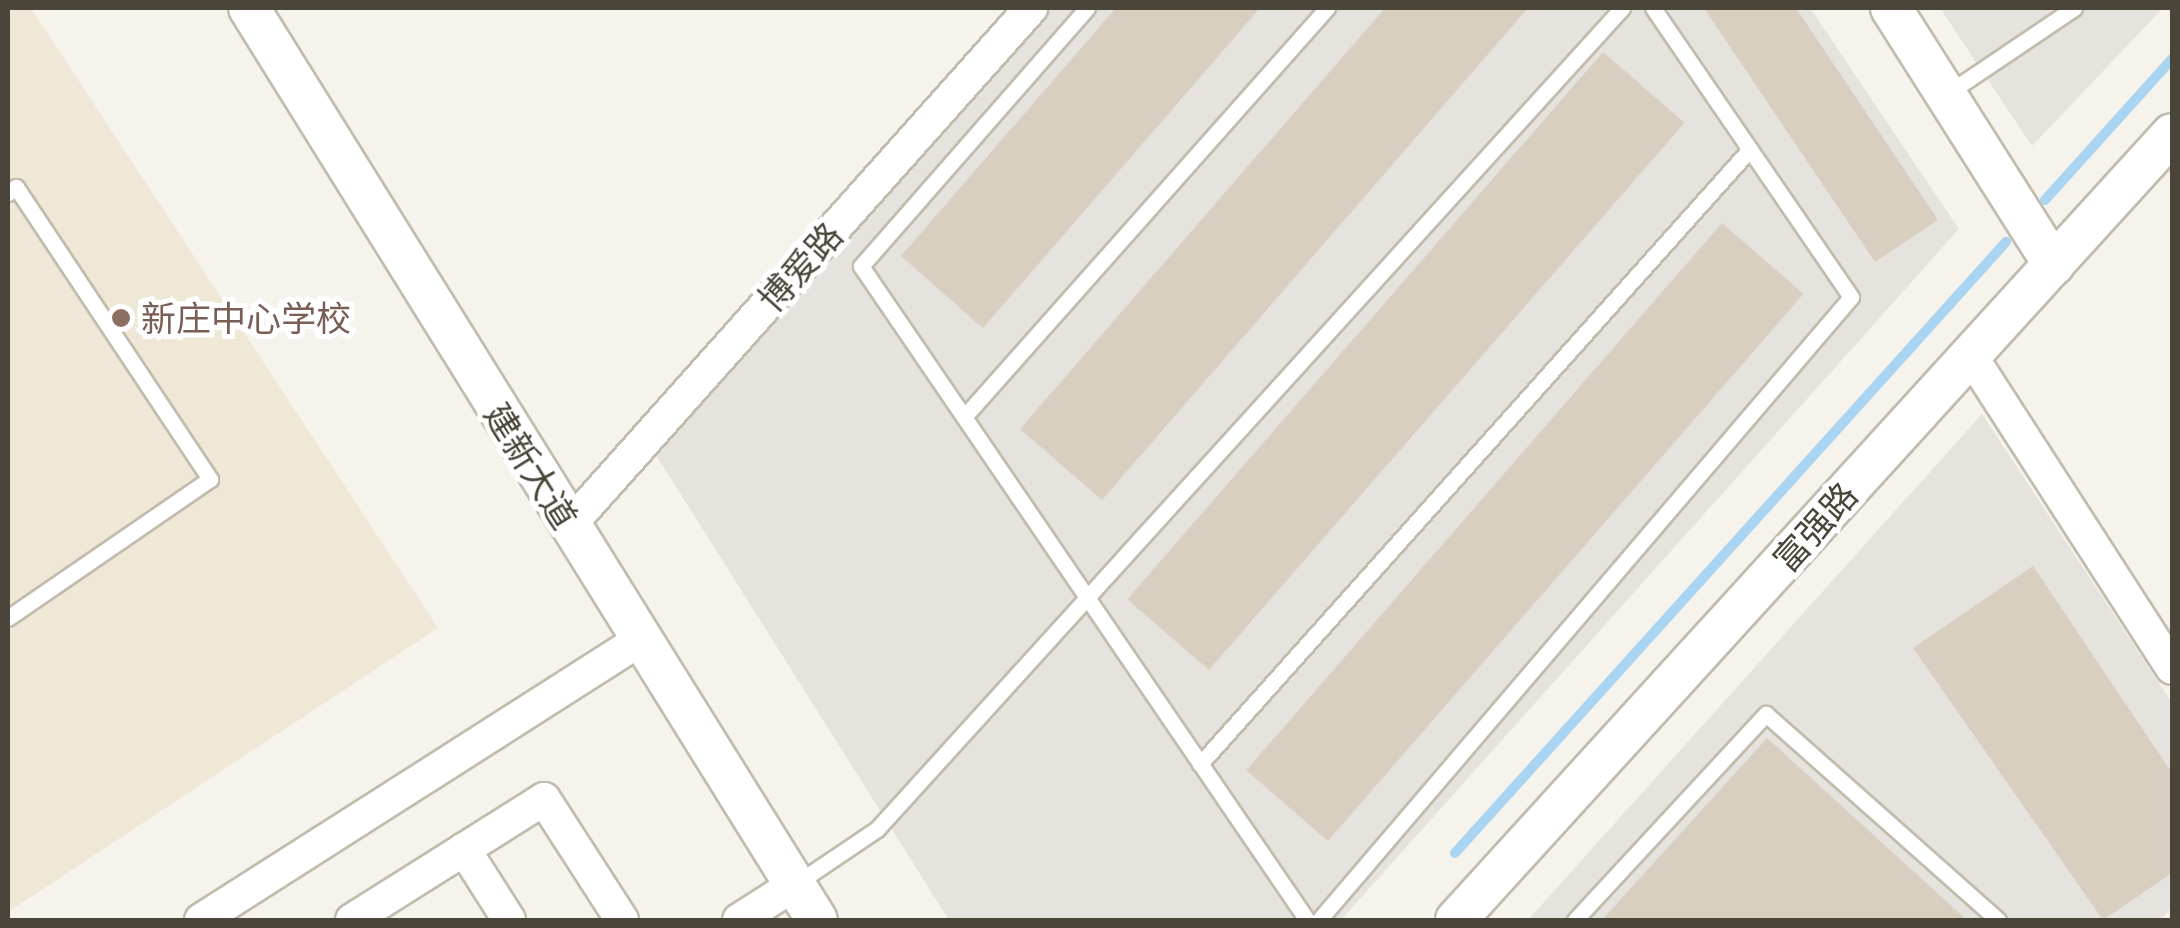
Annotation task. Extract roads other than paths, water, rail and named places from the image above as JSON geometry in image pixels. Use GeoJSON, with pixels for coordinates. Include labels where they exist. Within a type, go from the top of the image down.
{"type":"FeatureCollection","features":[{"type":"Feature","properties":{"kind":"street","name":"建新大道"},"geometry":{"type":"LineString","coordinates":[[249,8],[568,527],[817,920]]}},
{"type":"Feature","properties":{"kind":"street","name":"博爱路"},"geometry":{"type":"LineString","coordinates":[[568,527],[1031,8]]}},
{"type":"Feature","properties":{"kind":"street"},"geometry":{"type":"LineString","coordinates":[[1891,8],[2054,264]]}},
{"type":"Feature","properties":{"kind":"street","name":"富强路"},"geometry":{"type":"LineString","coordinates":[[1456,920],[2172,134]]}},
{"type":"Feature","properties":{"kind":"street"},"geometry":{"type":"LineString","coordinates":[[1971,356],[2172,668]]}},
{"type":"Feature","properties":{"kind":"street"},"geometry":{"type":"LineString","coordinates":[[200,920],[640,640]]}},
{"type":"Feature","properties":{"kind":"street"},"geometry":{"type":"LineString","coordinates":[[373,915],[464,849],[544,798],[622,920]]}},
{"type":"Feature","properties":{"kind":"street"},"geometry":{"type":"LineString","coordinates":[[464,849],[509,920]]}},
{"type":"Feature","properties":{"kind":"street"},"geometry":{"type":"LineString","coordinates":[[739,920],[794,885]]}},
{"type":"Feature","properties":{"kind":"lane"},"geometry":{"type":"LineString","coordinates":[[1087,8],[860,266],[1307,920]]}},
{"type":"Feature","properties":{"kind":"lane"},"geometry":{"type":"LineString","coordinates":[[964,418],[1326,8]]}},
{"type":"Feature","properties":{"kind":"lane"},"geometry":{"type":"LineString","coordinates":[[794,885],[877,828],[1622,8]]}},
{"type":"Feature","properties":{"kind":"lane"},"geometry":{"type":"LineString","coordinates":[[1319,920],[1852,298],[1653,8]]}},
{"type":"Feature","properties":{"kind":"lane"},"geometry":{"type":"LineString","coordinates":[[1948,93],[2074,8]]}},
{"type":"Feature","properties":{"kind":"lane"},"geometry":{"type":"LineString","coordinates":[[1200,764],[1750,149]]}},
{"type":"Feature","properties":{"kind":"lane"},"geometry":{"type":"LineString","coordinates":[[8,193],[16,186],[210,479],[8,618]]}},
{"type":"Feature","properties":{"kind":"lane"},"geometry":{"type":"LineString","coordinates":[[1575,920],[1766,714],[1998,920]]}},
{"type":"Feature","properties":{"kind":"waterway"},"geometry":{"type":"LineString","coordinates":[[2045,200],[2172,59]]}},
{"type":"Feature","properties":{"kind":"waterway"},"geometry":{"type":"LineString","coordinates":[[1455,853],[2006,242]]}},
{"type":"Feature","properties":{"kind":"place","name":"新庄中心学校"},"geometry":{"type":"Point","coordinates":[121,318]}}]}
